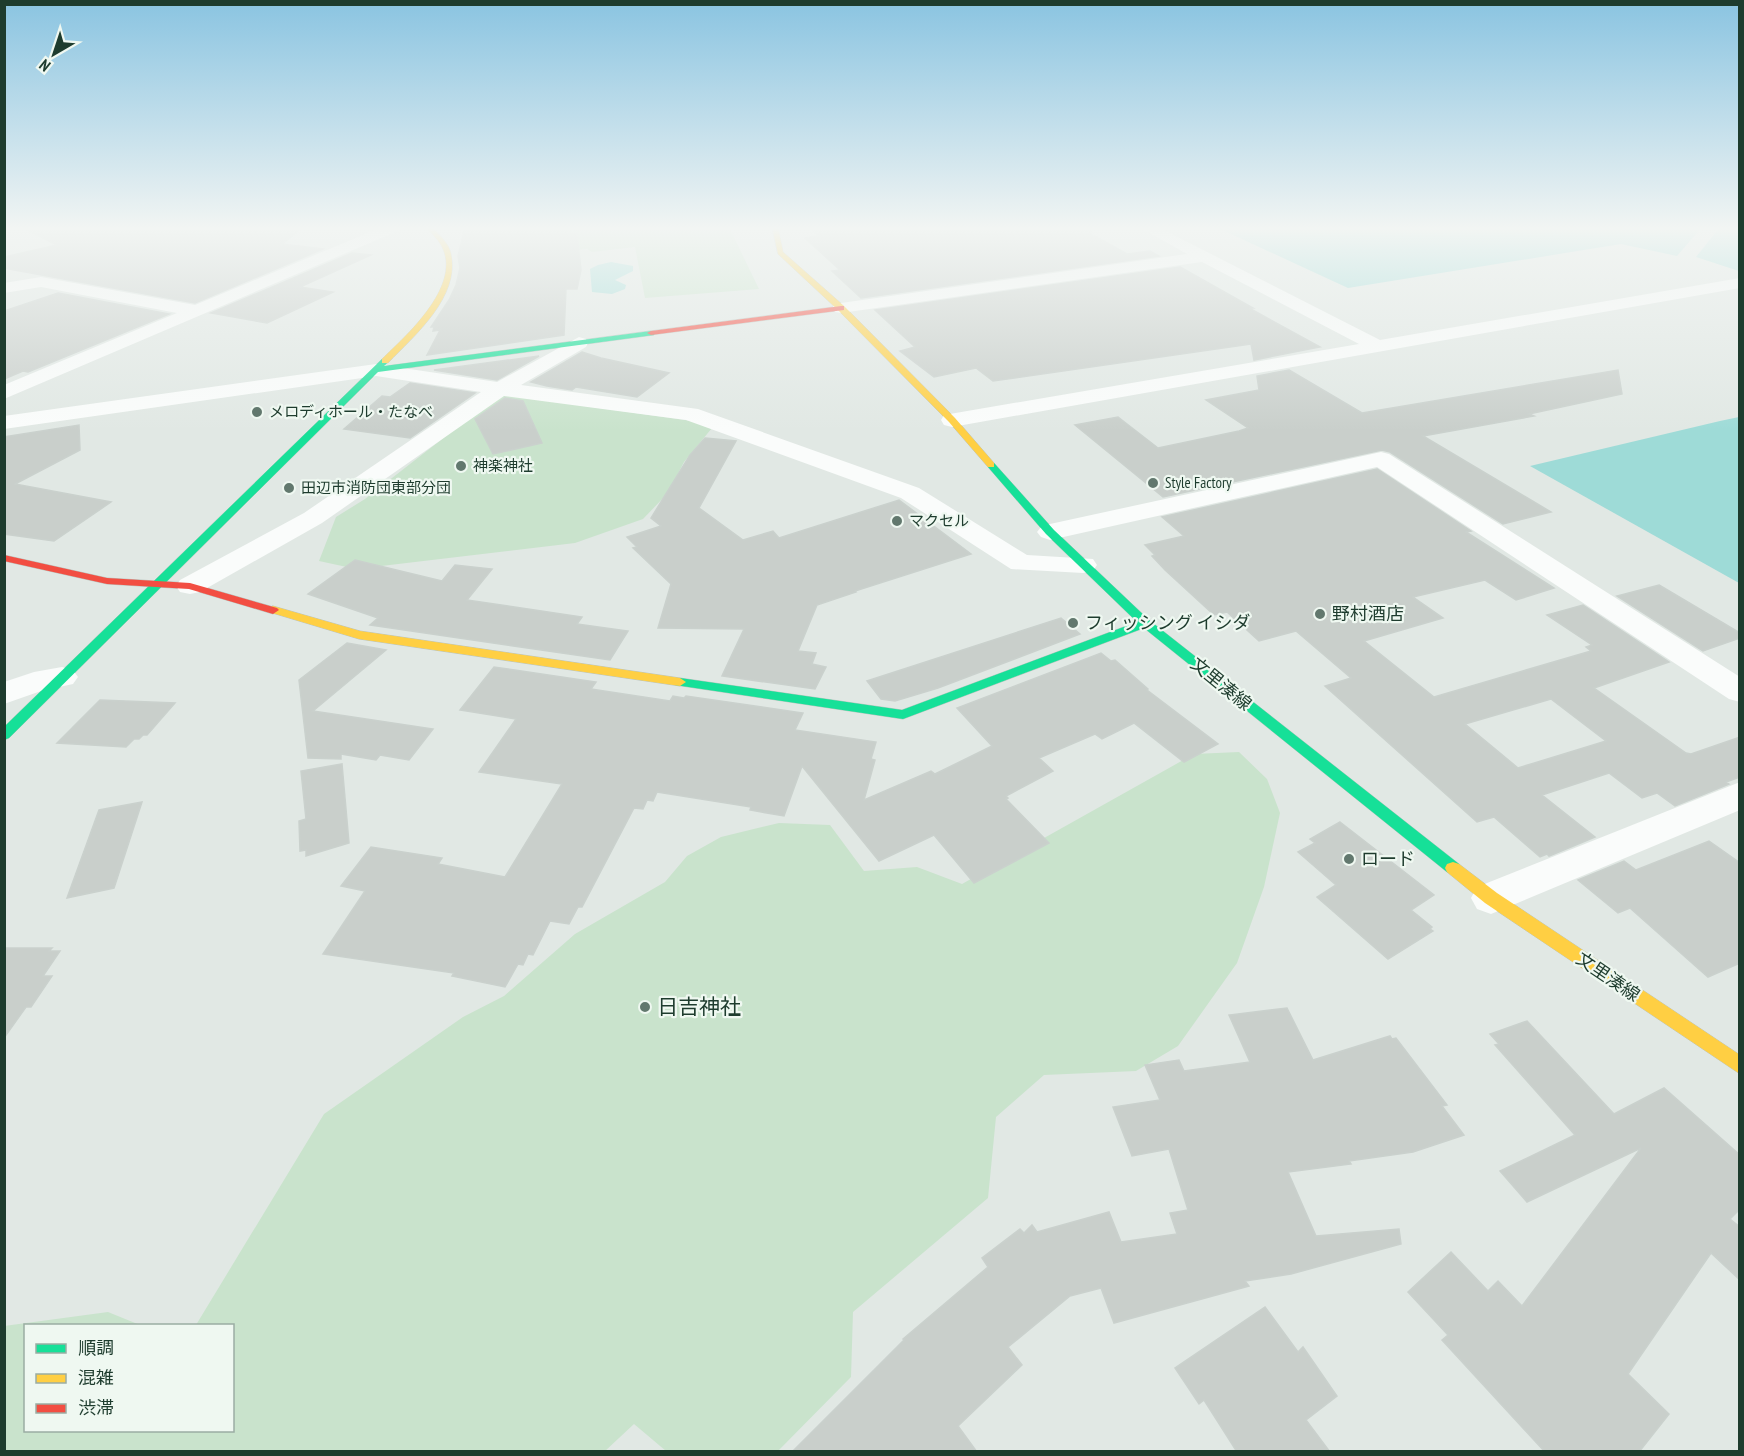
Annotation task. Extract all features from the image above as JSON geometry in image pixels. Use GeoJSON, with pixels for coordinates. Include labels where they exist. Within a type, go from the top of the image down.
{"type":"FeatureCollection","features":[{"type":"Feature","properties":{"kind":"street"},"geometry":{"type":"LineString","coordinates":[[110,295],[196,311]]}},
{"type":"Feature","properties":{"kind":"street"},"geometry":{"type":"LineString","coordinates":[[4,393],[234,295]]}},
{"type":"Feature","properties":{"kind":"street"},"geometry":{"type":"LineString","coordinates":[[4,735],[376,370],[428,315],[439,295]]}},
{"type":"Feature","properties":{"kind":"street","name":"文里湊線"},"geometry":{"type":"LineString","coordinates":[[827,295],[952,420],[1050,532],[1144,623],[1491,898],[1740,1066]]}},
{"type":"Feature","properties":{"kind":"street"},"geometry":{"type":"LineString","coordinates":[[4,423],[933,295]]}},
{"type":"Feature","properties":{"kind":"street"},"geometry":{"type":"LineString","coordinates":[[1277,295],[1376,345]]}},
{"type":"Feature","properties":{"kind":"street"},"geometry":{"type":"LineString","coordinates":[[952,420],[1670,295]]}},
{"type":"Feature","properties":{"kind":"street"},"geometry":{"type":"LineString","coordinates":[[190,586],[313,518],[500,389],[579,343]]}},
{"type":"Feature","properties":{"kind":"street"},"geometry":{"type":"LineString","coordinates":[[376,370],[690,414],[910,493],[1021,563],[1083,565]]}},
{"type":"Feature","properties":{"kind":"street"},"geometry":{"type":"LineString","coordinates":[[1050,532],[1381,459],[1740,692]]}},
{"type":"Feature","properties":{"kind":"street"},"geometry":{"type":"LineString","coordinates":[[4,558],[107,581],[190,586],[359,635],[903,715],[1144,623]]}},
{"type":"Feature","properties":{"kind":"street"},"geometry":{"type":"LineString","coordinates":[[4,694],[34,682],[62,677]]}},
{"type":"Feature","properties":{"kind":"street"},"geometry":{"type":"LineString","coordinates":[[1491,898],[1740,795]]}},
{"type":"Feature","properties":{"kind":"green space"},"geometry":{"type":"Polygon","coordinates":[[[644,295],[684,295],[645,298],[644,295]]]}},
{"type":"Feature","properties":{"kind":"green space"},"geometry":{"type":"Polygon","coordinates":[[[500,394],[692,421],[712,428],[684,462],[668,493],[643,519],[575,543],[356,569],[319,561],[336,517],[365,499],[500,394]]]}},
{"type":"Feature","properties":{"kind":"green space"},"geometry":{"type":"Polygon","coordinates":[[[1239,752],[1267,779],[1280,813],[1264,887],[1237,963],[1178,1046],[1136,1071],[1044,1075],[996,1117],[988,1198],[853,1312],[851,1377],[778,1451],[666,1451],[634,1424],[604,1452],[5,1451],[4,1326],[108,1312],[138,1324],[24,1324],[24,1432],[234,1432],[234,1324],[197,1324],[324,1114],[463,1017],[504,996],[575,934],[665,882],[687,856],[721,837],[779,823],[830,825],[864,871],[917,867],[962,884],[1194,754],[1239,752]]]}},
{"type":"Feature","properties":{"kind":"water"},"geometry":{"type":"Polygon","coordinates":[[[1739,417],[1739,583],[1530,466],[1720,421],[1739,417]]]}},
{"type":"Feature","properties":{"kind":"building"},"geometry":{"type":"Polygon","coordinates":[[[52,295],[68,295],[169,314],[28,372],[23,371],[4,379],[4,311],[52,295]]]}},
{"type":"Feature","properties":{"kind":"building"},"geometry":{"type":"Polygon","coordinates":[[[151,295],[214,295],[195,303],[151,295]]]}},
{"type":"Feature","properties":{"kind":"building"},"geometry":{"type":"Polygon","coordinates":[[[253,295],[327,295],[267,323],[211,313],[253,295]]]}},
{"type":"Feature","properties":{"kind":"building"},"geometry":{"type":"Polygon","coordinates":[[[451,295],[566,295],[564,335],[427,355],[440,330],[433,331],[434,327],[431,327],[451,295]]]}},
{"type":"Feature","properties":{"kind":"building"},"geometry":{"type":"Polygon","coordinates":[[[858,295],[883,295],[861,298],[858,295]]]}},
{"type":"Feature","properties":{"kind":"building"},"geometry":{"type":"Polygon","coordinates":[[[982,295],[1230,295],[1320,347],[1254,360],[1251,344],[993,381],[976,368],[934,377],[900,351],[915,347],[875,310],[982,295]]]}},
{"type":"Feature","properties":{"kind":"building"},"geometry":{"type":"Polygon","coordinates":[[[582,352],[669,373],[637,397],[576,387],[572,390],[531,382],[582,352]]]}},
{"type":"Feature","properties":{"kind":"building"},"geometry":{"type":"Polygon","coordinates":[[[539,356],[497,380],[434,370],[539,356]]]}},
{"type":"Feature","properties":{"kind":"building"},"geometry":{"type":"Polygon","coordinates":[[[1289,370],[1362,413],[1618,370],[1622,394],[1529,414],[1534,416],[1423,436],[1551,512],[1503,524],[1390,452],[1382,450],[1163,497],[1075,425],[1118,417],[1158,448],[1239,431],[1248,428],[1206,400],[1259,390],[1257,376],[1289,370]]]}},
{"type":"Feature","properties":{"kind":"building"},"geometry":{"type":"Polygon","coordinates":[[[410,383],[475,393],[410,438],[344,429],[382,396],[390,397],[410,383]]]}},
{"type":"Feature","properties":{"kind":"building"},"geometry":{"type":"Polygon","coordinates":[[[505,398],[523,401],[542,443],[493,454],[475,419],[505,398]]]}},
{"type":"Feature","properties":{"kind":"building"},"geometry":{"type":"Polygon","coordinates":[[[79,425],[80,450],[15,484],[111,502],[54,541],[4,534],[4,437],[79,425]]]}},
{"type":"Feature","properties":{"kind":"building"},"geometry":{"type":"Polygon","coordinates":[[[705,438],[736,441],[699,508],[743,540],[773,531],[779,538],[899,500],[971,554],[817,605],[798,651],[816,653],[812,664],[826,667],[815,689],[722,676],[744,629],[658,628],[671,584],[633,548],[637,547],[627,537],[661,526],[651,518],[690,455],[705,438]]]}},
{"type":"Feature","properties":{"kind":"building"},"geometry":{"type":"Polygon","coordinates":[[[1377,469],[1471,531],[1466,532],[1554,588],[1516,600],[1485,580],[1413,597],[1443,618],[1364,641],[1434,697],[1591,651],[1586,647],[1592,645],[1547,615],[1583,605],[1669,662],[1594,688],[1686,753],[1691,754],[1740,737],[1740,777],[1726,782],[1729,784],[1675,806],[1657,793],[1642,798],[1609,773],[1542,795],[1595,837],[1549,856],[1547,854],[1540,857],[1494,817],[1477,822],[1325,686],[1351,678],[1296,631],[1259,641],[1227,612],[1214,615],[1165,570],[1145,545],[1184,536],[1162,517],[1377,469]],[[1551,699],[1465,724],[1518,768],[1606,741],[1551,699]]]}},
{"type":"Feature","properties":{"kind":"building"},"geometry":{"type":"Polygon","coordinates":[[[355,560],[442,581],[455,565],[492,569],[467,600],[582,617],[577,624],[628,631],[610,660],[370,625],[378,618],[308,594],[355,560]]]}},
{"type":"Feature","properties":{"kind":"building"},"geometry":{"type":"Polygon","coordinates":[[[1659,585],[1740,633],[1740,638],[1703,651],[1617,596],[1659,585]]]}},
{"type":"Feature","properties":{"kind":"building"},"geometry":{"type":"Polygon","coordinates":[[[1061,618],[1080,634],[938,688],[895,701],[881,699],[867,681],[1061,618]]]}},
{"type":"Feature","properties":{"kind":"building"},"geometry":{"type":"Polygon","coordinates":[[[347,643],[386,650],[313,711],[433,729],[409,760],[380,755],[376,760],[341,754],[341,759],[308,758],[299,680],[347,643]]]}},
{"type":"Feature","properties":{"kind":"building"},"geometry":{"type":"Polygon","coordinates":[[[1101,653],[1111,661],[1115,660],[1147,690],[1218,744],[1184,762],[1134,723],[1102,739],[1095,734],[1039,758],[1053,771],[1006,796],[1008,798],[1006,799],[1049,843],[974,883],[934,835],[879,861],[802,766],[784,816],[750,810],[751,807],[657,792],[653,801],[647,800],[643,809],[634,808],[582,907],[578,907],[569,924],[550,921],[533,955],[528,954],[523,965],[518,964],[505,987],[452,976],[454,973],[323,954],[365,891],[341,886],[371,847],[442,858],[438,864],[505,877],[562,784],[479,772],[516,719],[460,710],[494,667],[596,682],[591,689],[670,701],[673,696],[684,698],[686,696],[803,713],[795,730],[876,742],[871,759],[875,760],[864,800],[931,771],[935,774],[992,746],[957,708],[1101,653]]]}},
{"type":"Feature","properties":{"kind":"building"},"geometry":{"type":"Polygon","coordinates":[[[100,700],[175,703],[147,735],[134,739],[126,747],[57,743],[100,700]]]}},
{"type":"Feature","properties":{"kind":"building"},"geometry":{"type":"Polygon","coordinates":[[[342,764],[349,843],[306,856],[306,850],[300,851],[299,821],[306,819],[301,771],[342,764]]]}},
{"type":"Feature","properties":{"kind":"building"},"geometry":{"type":"Polygon","coordinates":[[[142,802],[114,888],[67,898],[99,810],[142,802]]]}},
{"type":"Feature","properties":{"kind":"building"},"geometry":{"type":"Polygon","coordinates":[[[1340,822],[1434,895],[1411,910],[1432,927],[1430,929],[1433,931],[1388,959],[1317,897],[1336,885],[1298,852],[1315,843],[1310,839],[1340,822]]]}},
{"type":"Feature","properties":{"kind":"building"},"geometry":{"type":"Polygon","coordinates":[[[1709,841],[1740,863],[1740,963],[1708,977],[1630,908],[1618,913],[1578,880],[1624,861],[1636,870],[1709,841]]]}},
{"type":"Feature","properties":{"kind":"building"},"geometry":{"type":"Polygon","coordinates":[[[4,948],[52,948],[49,951],[60,951],[43,976],[52,976],[31,1007],[26,1007],[4,1038],[4,948]]]}},
{"type":"Feature","properties":{"kind":"building"},"geometry":{"type":"Polygon","coordinates":[[[1287,1008],[1313,1060],[1390,1036],[1392,1039],[1396,1038],[1447,1105],[1442,1106],[1464,1135],[1413,1152],[1349,1161],[1351,1164],[1288,1172],[1316,1236],[1399,1229],[1401,1244],[1291,1274],[1245,1281],[1249,1286],[1114,1323],[1101,1288],[1070,1296],[1008,1347],[1022,1365],[958,1426],[977,1452],[792,1452],[903,1339],[988,1267],[982,1258],[1020,1229],[1024,1233],[1032,1225],[1037,1232],[1109,1212],[1121,1242],[1177,1234],[1170,1213],[1188,1210],[1169,1149],[1132,1156],[1113,1107],[1160,1100],[1145,1065],[1179,1060],[1184,1071],[1250,1062],[1229,1015],[1287,1008]]]}},
{"type":"Feature","properties":{"kind":"building"},"geometry":{"type":"Polygon","coordinates":[[[1527,1021],[1614,1114],[1664,1088],[1740,1155],[1740,1209],[1730,1219],[1740,1227],[1740,1280],[1711,1253],[1628,1374],[1669,1414],[1639,1452],[1545,1452],[1442,1340],[1448,1335],[1408,1292],[1451,1252],[1488,1291],[1498,1281],[1522,1306],[1641,1148],[1527,1202],[1500,1171],[1575,1135],[1495,1045],[1499,1044],[1490,1034],[1527,1021]]]}},
{"type":"Feature","properties":{"kind":"building"},"geometry":{"type":"Polygon","coordinates":[[[1265,1307],[1298,1352],[1303,1347],[1337,1396],[1306,1420],[1330,1452],[1237,1452],[1204,1400],[1199,1404],[1175,1368],[1265,1307]]]}},
{"type":"Feature","properties":{"kind":"traffic: fast"},"geometry":{"type":"LineString","coordinates":[[376,370],[651,333]]}},
{"type":"Feature","properties":{"kind":"traffic: fast"},"geometry":{"type":"LineString","coordinates":[[4,735],[385,361]]}},
{"type":"Feature","properties":{"kind":"traffic: fast"},"geometry":{"type":"LineString","coordinates":[[991,465],[1050,532],[1145,623],[1453,868]]}},
{"type":"Feature","properties":{"kind":"traffic: fast"},"geometry":{"type":"LineString","coordinates":[[680,682],[903,715],[1145,623]]}},
{"type":"Feature","properties":{"kind":"traffic: slow"},"geometry":{"type":"LineString","coordinates":[[385,361],[429,313],[440,295]]}},
{"type":"Feature","properties":{"kind":"traffic: slow"},"geometry":{"type":"LineString","coordinates":[[827,295],[952,420],[991,465]]}},
{"type":"Feature","properties":{"kind":"traffic: slow"},"geometry":{"type":"LineString","coordinates":[[273,610],[359,635],[680,682]]}},
{"type":"Feature","properties":{"kind":"traffic: slow"},"geometry":{"type":"LineString","coordinates":[[1453,868],[1491,898],[1740,1066]]}},
{"type":"Feature","properties":{"kind":"traffic: jam"},"geometry":{"type":"LineString","coordinates":[[651,333],[841,308]]}},
{"type":"Feature","properties":{"kind":"traffic: jam"},"geometry":{"type":"LineString","coordinates":[[4,558],[107,581],[190,586],[273,610]]}},
{"type":"Feature","properties":{"kind":"place","name":"メロディホール・たなべ"},"geometry":{"type":"Point","coordinates":[257,412]}},
{"type":"Feature","properties":{"kind":"place","name":"神楽神社"},"geometry":{"type":"Point","coordinates":[461,466]}},
{"type":"Feature","properties":{"kind":"place","name":"Style Factory"},"geometry":{"type":"Point","coordinates":[1153,483]}},
{"type":"Feature","properties":{"kind":"place","name":"田辺市消防団東部分団"},"geometry":{"type":"Point","coordinates":[289,488]}},
{"type":"Feature","properties":{"kind":"place","name":"マクセル"},"geometry":{"type":"Point","coordinates":[897,521]}},
{"type":"Feature","properties":{"kind":"place","name":"野村酒店"},"geometry":{"type":"Point","coordinates":[1320,614]}},
{"type":"Feature","properties":{"kind":"place","name":"フィッシング イシダ"},"geometry":{"type":"Point","coordinates":[1073,623]}},
{"type":"Feature","properties":{"kind":"place","name":"ロード"},"geometry":{"type":"Point","coordinates":[1349,859]}},
{"type":"Feature","properties":{"kind":"place","name":"日吉神社"},"geometry":{"type":"Point","coordinates":[645,1007]}}]}
